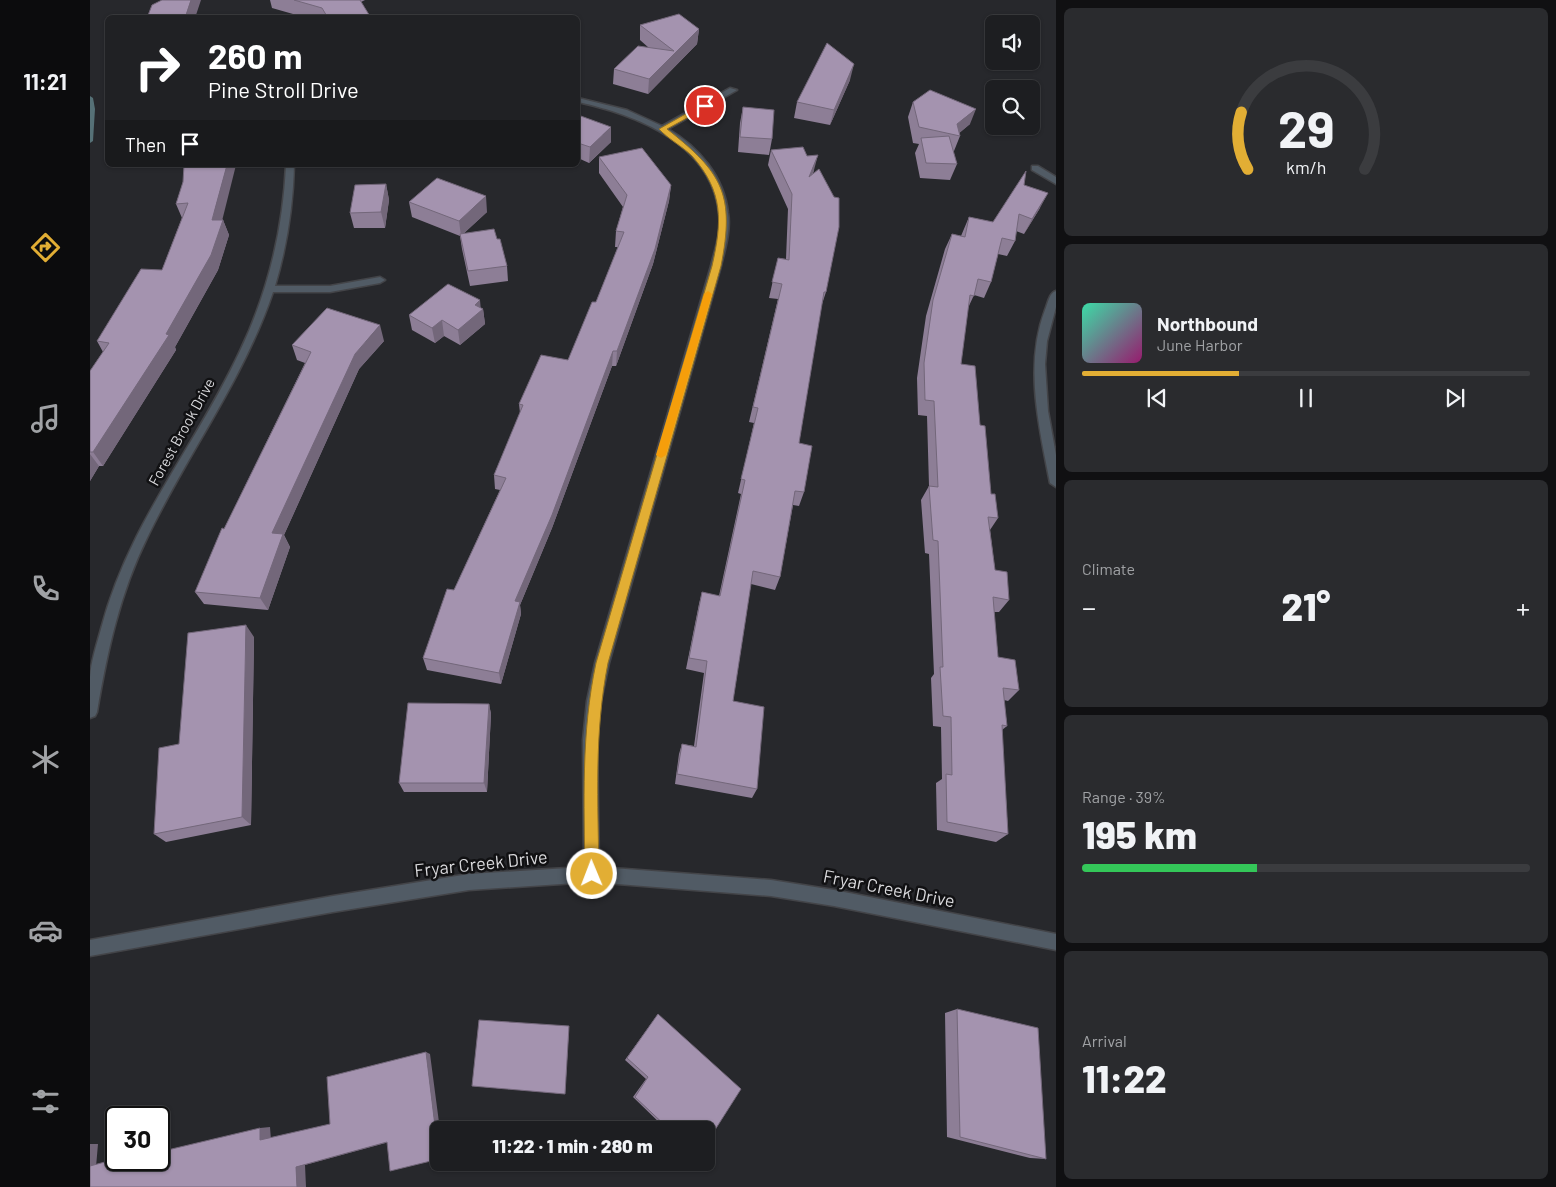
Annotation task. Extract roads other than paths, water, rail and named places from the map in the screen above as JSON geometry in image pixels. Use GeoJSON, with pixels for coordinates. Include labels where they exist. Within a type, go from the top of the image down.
{"type":"FeatureCollection","features":[{"type":"Feature","properties":{"kind":"street"},"geometry":{"type":"LineString","coordinates":[[662,129],[733,90]]}},
{"type":"Feature","properties":{"kind":"street"},"geometry":{"type":"LineString","coordinates":[[580,100],[607,106],[662,129],[694,154],[715,182],[724,213],[723,233],[716,266],[602,663],[594,701],[590,740],[592,874]]}},
{"type":"Feature","properties":{"kind":"street","name":"Forest Brook Drive"},"geometry":{"type":"LineString","coordinates":[[90,712],[103,642],[134,554],[157,508],[238,362],[270,289],[289,194],[290,167]]}},
{"type":"Feature","properties":{"kind":"street"},"geometry":{"type":"LineString","coordinates":[[1035,168],[1056,181]]}},
{"type":"Feature","properties":{"kind":"street"},"geometry":{"type":"LineString","coordinates":[[270,289],[330,289],[380,280]]}},
{"type":"Feature","properties":{"kind":"street"},"geometry":{"type":"LineString","coordinates":[[1056,294],[1042,332],[1038,383],[1041,410],[1056,483]]}},
{"type":"Feature","properties":{"kind":"street","name":"Fryar Creek Drive"},"geometry":{"type":"LineString","coordinates":[[90,948],[333,904],[469,882],[592,874],[771,888],[834,898],[1056,942]]}},
{"type":"Feature","properties":{"kind":"waterway"},"geometry":{"type":"LineString","coordinates":[[90,98],[92,109],[90,141]]}}]}
